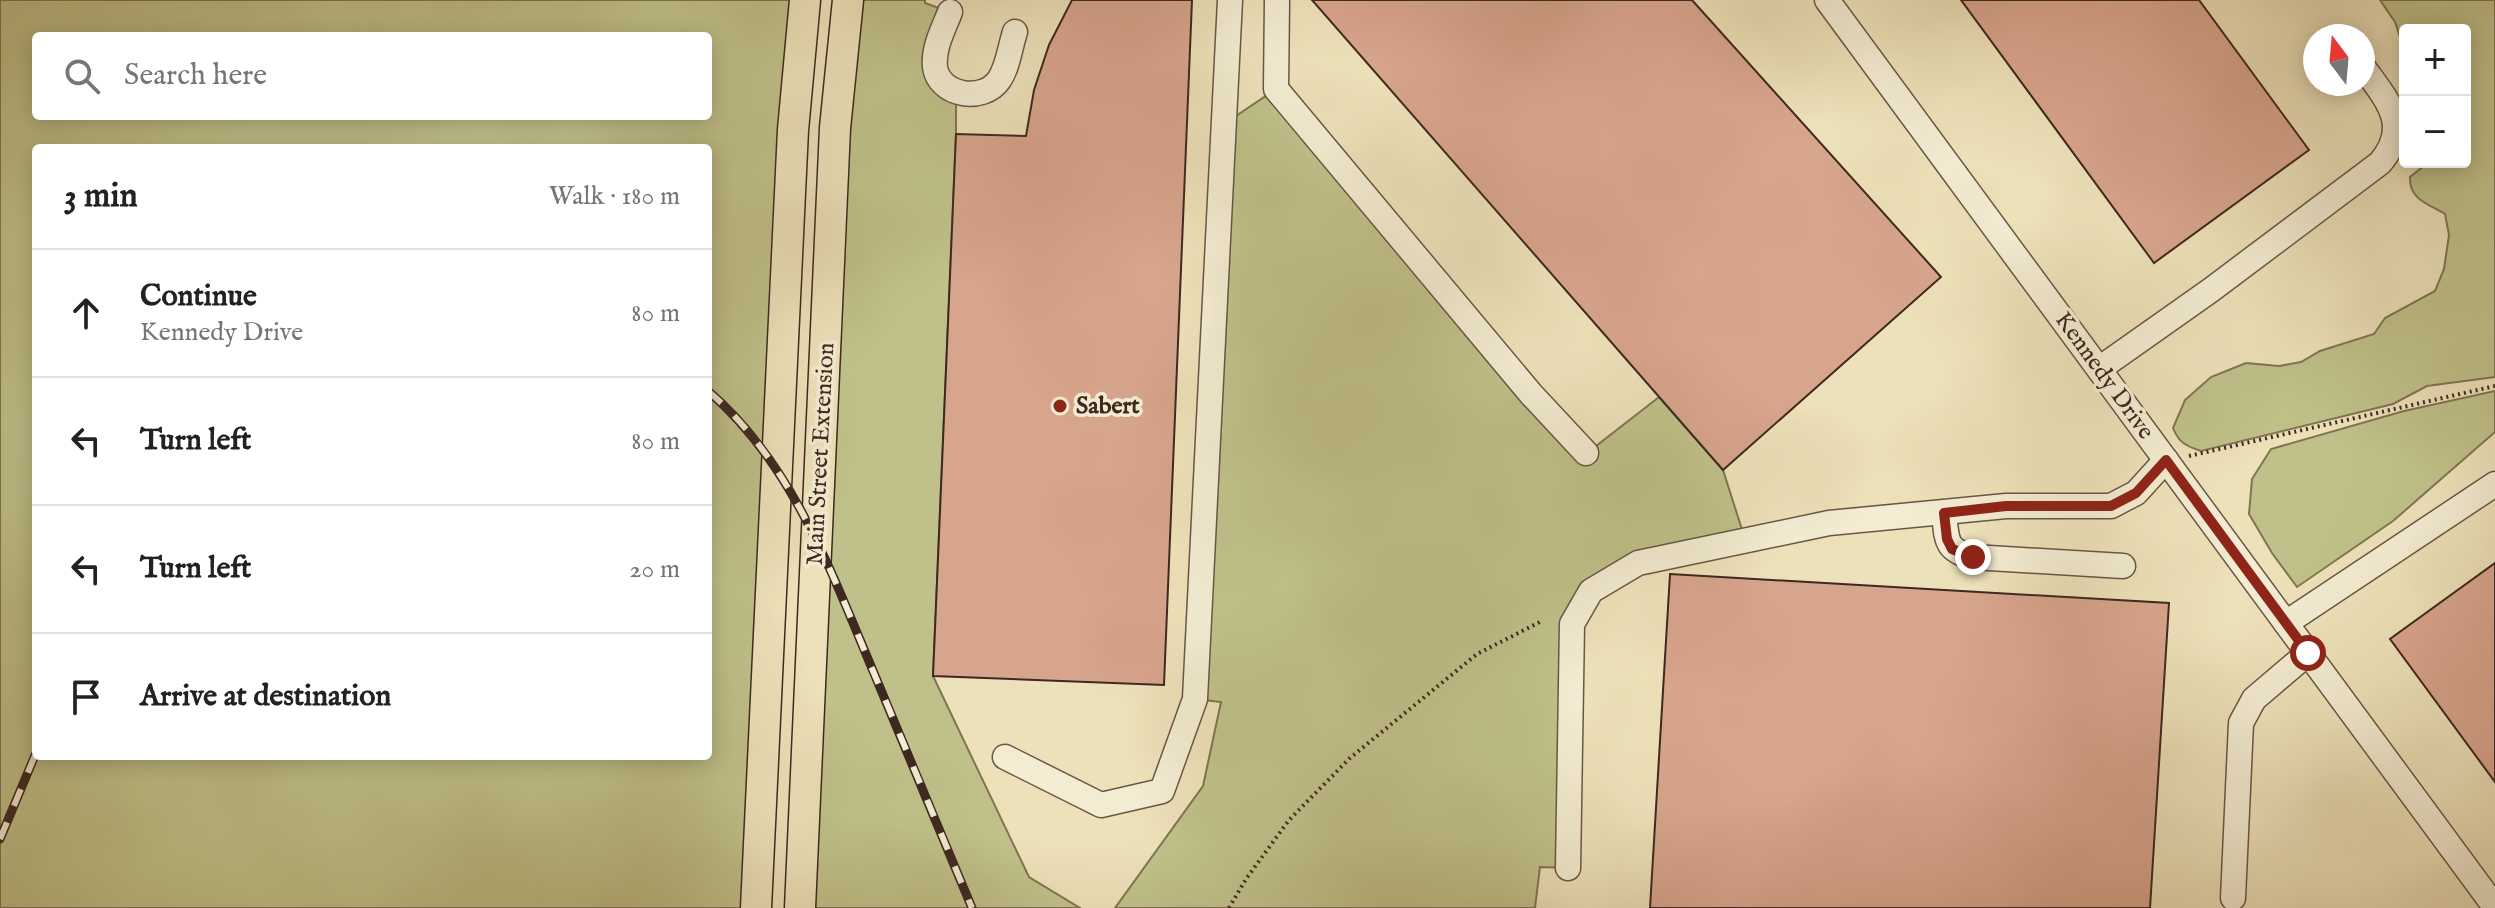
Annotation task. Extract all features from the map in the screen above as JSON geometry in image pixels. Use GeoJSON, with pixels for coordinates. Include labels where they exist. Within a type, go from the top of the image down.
{"type":"FeatureCollection","features":[{"type":"Feature","properties":{"kind":"main road","name":"Main Street Extension"},"geometry":{"type":"LineString","coordinates":[[756,908],[793,130],[805,0]]}},
{"type":"Feature","properties":{"kind":"main road","name":"Main Street Extension"},"geometry":{"type":"LineString","coordinates":[[800,908],[835,128],[848,0]]}},
{"type":"Feature","properties":{"kind":"street"},"geometry":{"type":"LineString","coordinates":[[1005,757],[1101,805],[1162,791],[1195,699],[1230,0]]}},
{"type":"Feature","properties":{"kind":"street"},"geometry":{"type":"LineString","coordinates":[[1277,0],[1276,89],[1531,394],[1586,453]]}},
{"type":"Feature","properties":{"kind":"street","name":"Kennedy Drive"},"geometry":{"type":"LineString","coordinates":[[1827,0],[2495,907]]}},
{"type":"Feature","properties":{"kind":"street"},"geometry":{"type":"LineString","coordinates":[[950,12],[938,42],[934,63],[940,80],[956,92],[974,94],[993,87],[1000,78],[1015,32]]}},
{"type":"Feature","properties":{"kind":"street"},"geometry":{"type":"LineString","coordinates":[[2099,369],[2380,163],[2394,142],[2396,130],[2395,118],[2375,83]]}},
{"type":"Feature","properties":{"kind":"street"},"geometry":{"type":"LineString","coordinates":[[1568,868],[1572,624],[1591,591],[1638,563],[1829,523],[2006,506],[2111,506],[2136,493],[2166,460]]}},
{"type":"Feature","properties":{"kind":"street"},"geometry":{"type":"LineString","coordinates":[[2286,623],[2495,484]]}},
{"type":"Feature","properties":{"kind":"street"},"geometry":{"type":"LineString","coordinates":[[1944,513],[1947,539],[1959,554],[2123,566]]}},
{"type":"Feature","properties":{"kind":"street"},"geometry":{"type":"LineString","coordinates":[[2233,898],[2241,723],[2254,699],[2308,653]]}},
{"type":"Feature","properties":{"kind":"path"},"geometry":{"type":"LineString","coordinates":[[2191,455],[2495,386]]}},
{"type":"Feature","properties":{"kind":"path"},"geometry":{"type":"LineString","coordinates":[[1229,908],[1289,820],[1350,758],[1477,654],[1540,622]]}},
{"type":"Feature","properties":{"kind":"green space"},"geometry":{"type":"Polygon","coordinates":[[[0,0],[805,0],[756,908],[0,908],[0,0]]]}},
{"type":"Feature","properties":{"kind":"green space"},"geometry":{"type":"Polygon","coordinates":[[[848,0],[925,0],[925,3],[950,12],[938,42],[956,92],[956,134],[933,676],[1029,877],[1080,908],[800,908],[848,0]]]}},
{"type":"Feature","properties":{"kind":"green space"},"geometry":{"type":"Polygon","coordinates":[[[2380,0],[2495,0],[2495,377],[2427,386],[2393,404],[2201,451],[2191,447],[2181,441],[2173,428],[2185,400],[2211,377],[2246,363],[2279,366],[2301,362],[2320,351],[2374,334],[2385,318],[2435,291],[2444,269],[2449,235],[2445,214],[2416,196],[2410,177],[2421,168],[2471,168],[2471,24],[2399,24],[2399,34],[2380,0]]]}},
{"type":"Feature","properties":{"kind":"green space"},"geometry":{"type":"Polygon","coordinates":[[[1276,89],[1587,453],[1659,397],[1723,470],[1745,539],[1638,563],[1572,624],[1568,868],[1540,867],[1535,908],[1115,908],[1203,786],[1221,702],[1195,699],[1224,124],[1276,89]]]}},
{"type":"Feature","properties":{"kind":"green space"},"geometry":{"type":"Polygon","coordinates":[[[2495,391],[2495,432],[2393,521],[2297,587],[2249,514],[2252,479],[2271,449],[2404,411],[2495,391]]]}},
{"type":"Feature","properties":{"kind":"building","name":"Sabert"},"geometry":{"type":"Polygon","coordinates":[[[1072,0],[1192,0],[1164,685],[933,676],[956,134],[1026,136],[1034,90],[1049,45],[1072,0]]]}},
{"type":"Feature","properties":{"kind":"building"},"geometry":{"type":"Polygon","coordinates":[[[1312,0],[1692,0],[1941,277],[1723,470],[1312,0]]]}},
{"type":"Feature","properties":{"kind":"building"},"geometry":{"type":"Polygon","coordinates":[[[1961,0],[2199,0],[2309,150],[2154,263],[1961,0]]]}},
{"type":"Feature","properties":{"kind":"building"},"geometry":{"type":"Polygon","coordinates":[[[2495,563],[2495,782],[2390,639],[2495,563]]]}},
{"type":"Feature","properties":{"kind":"building"},"geometry":{"type":"Polygon","coordinates":[[[1670,574],[2169,603],[2150,908],[1650,908],[1670,574]]]}},
{"type":"Feature","properties":{"kind":"railway"},"geometry":{"type":"LineString","coordinates":[[712,395],[764,452],[808,524],[844,601],[972,908]]}},
{"type":"Feature","properties":{"kind":"railway"},"geometry":{"type":"LineString","coordinates":[[0,839],[33,760]]}},
{"type":"Feature","properties":{"kind":"place","name":"Sabert"},"geometry":{"type":"Point","coordinates":[1060,406]}},
{"type":"Feature","properties":{"kind":"route"},"geometry":{"type":"LineString","coordinates":[[1973,557],[1952,549],[1947,539],[1944,513],[2006,506],[2111,506],[2136,493],[2166,460],[2308,653]]}}]}
